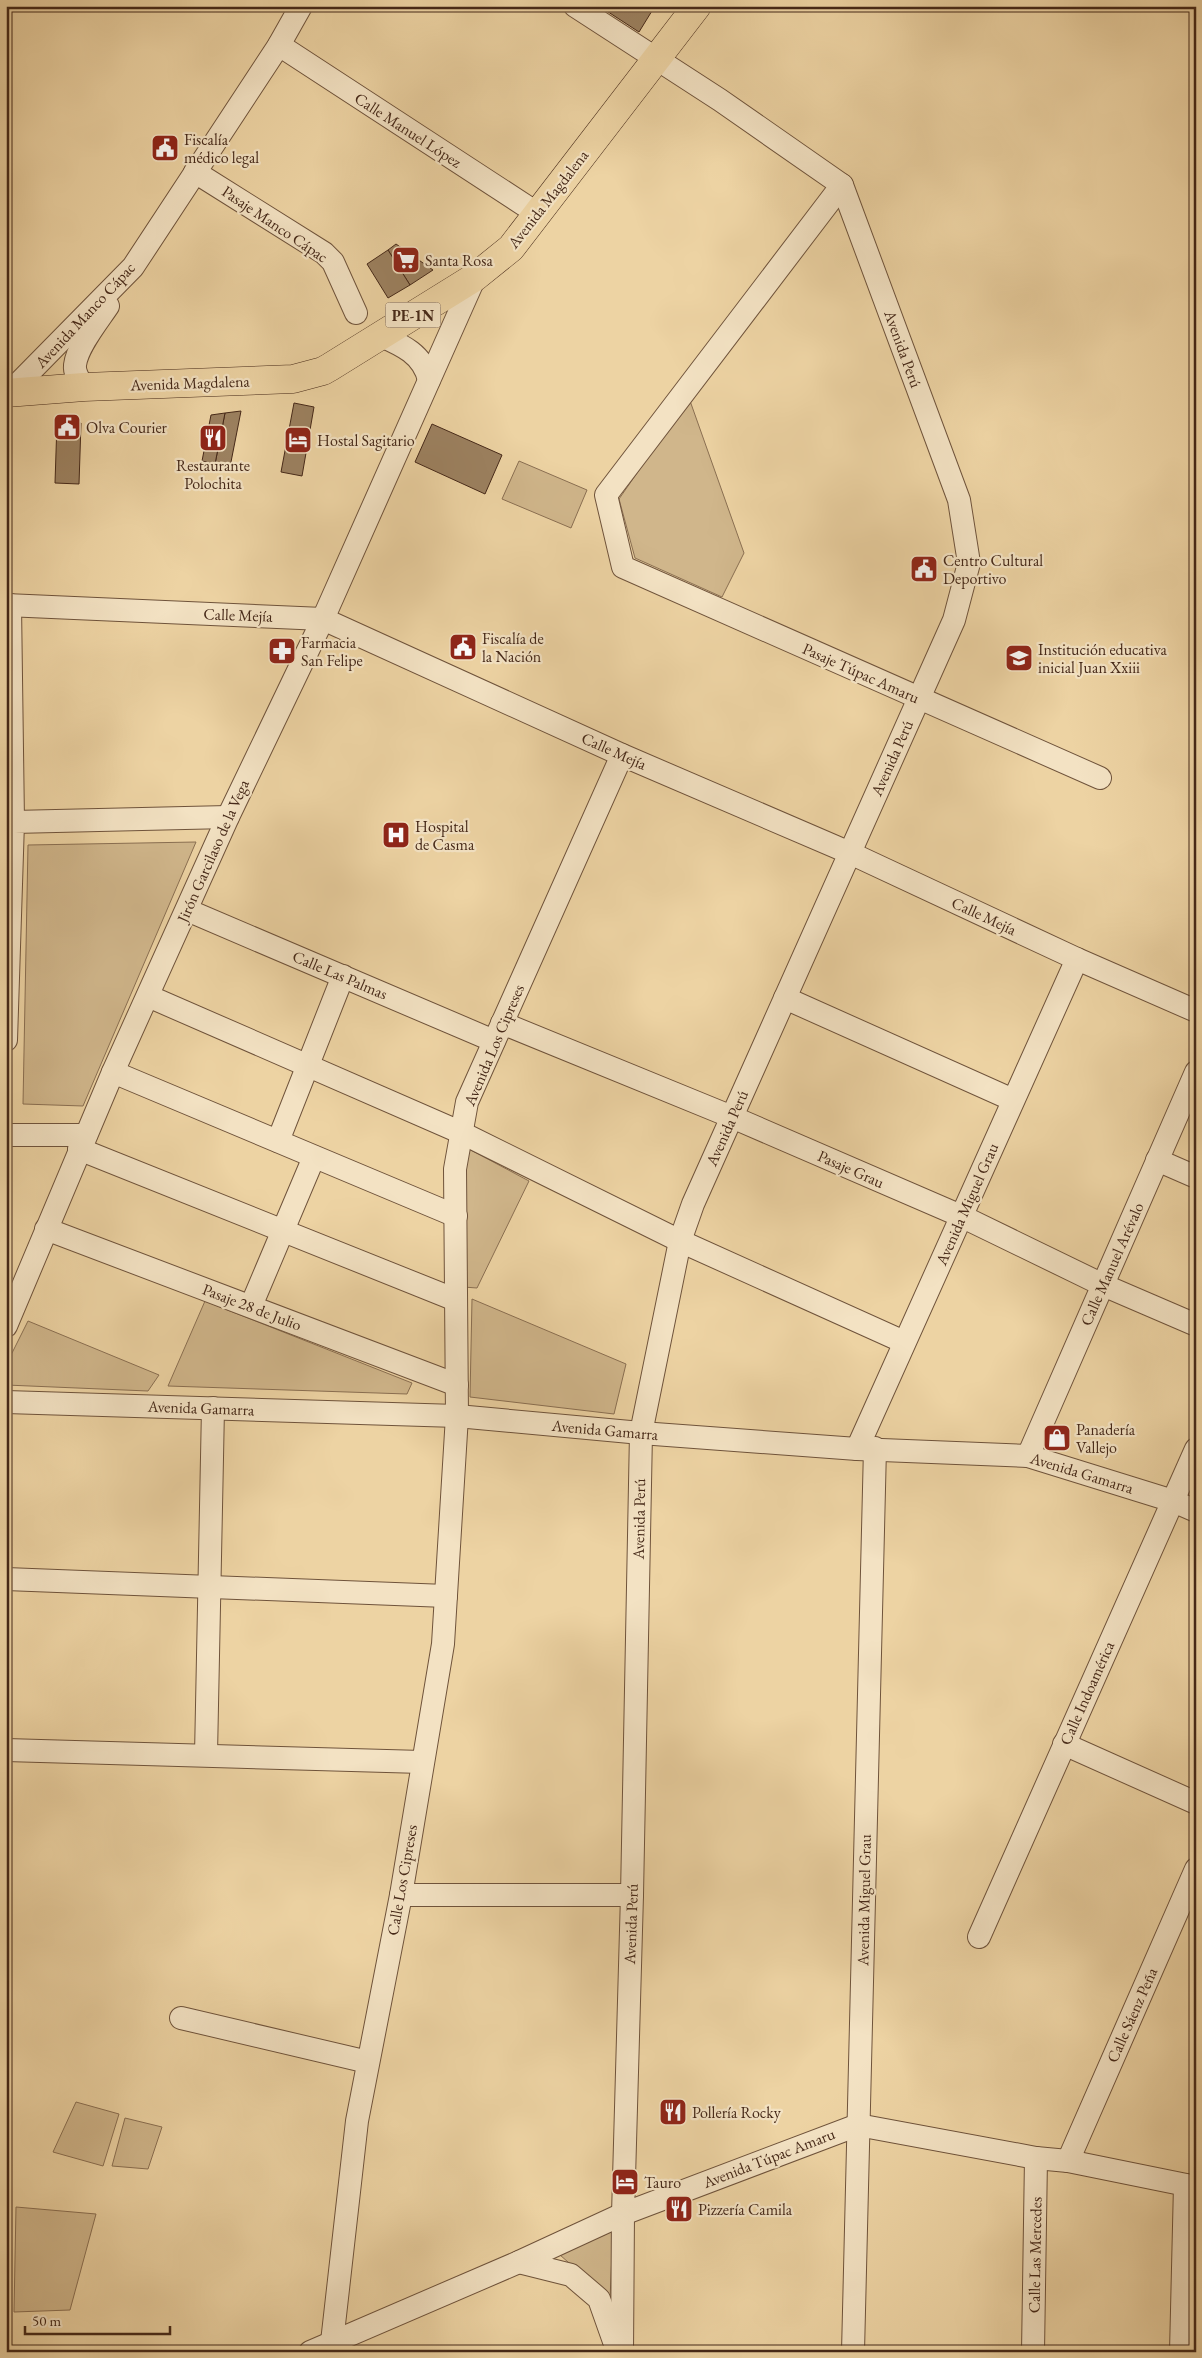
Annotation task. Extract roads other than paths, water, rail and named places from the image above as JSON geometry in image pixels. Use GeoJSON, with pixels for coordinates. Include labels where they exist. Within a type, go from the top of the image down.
{"type":"FeatureCollection","features":[{"type":"Feature","properties":{"kind":"highway","name":"Avenida Magdalena"},"geometry":{"type":"LineString","coordinates":[[8,393],[84,387],[293,379],[323,372],[379,335],[475,277],[511,248],[657,61],[697,6]]}},
{"type":"Feature","properties":{"kind":"street","name":"Avenida Manco Cápac"},"geometry":{"type":"LineString","coordinates":[[8,393],[133,266],[279,45],[300,6]]}},
{"type":"Feature","properties":{"kind":"street"},"geometry":{"type":"LineString","coordinates":[[575,6],[657,61],[720,100],[842,185]]}},
{"type":"Feature","properties":{"kind":"street","name":"Calle Manuel López"},"geometry":{"type":"LineString","coordinates":[[279,45],[538,214]]}},
{"type":"Feature","properties":{"kind":"street","name":"Pasaje Manco Cápac"},"geometry":{"type":"LineString","coordinates":[[195,172],[324,253],[333,262],[356,313]]}},
{"type":"Feature","properties":{"kind":"street","name":"Pasaje Túpac Amaru"},"geometry":{"type":"LineString","coordinates":[[842,185],[606,495],[623,567],[1100,778]]}},
{"type":"Feature","properties":{"kind":"street","name":"Avenida Perú"},"geometry":{"type":"LineString","coordinates":[[620,2352],[632,1895],[641,1433],[680,1241],[693,1204],[954,620],[968,563],[959,500],[842,185]]}},
{"type":"Feature","properties":{"kind":"street"},"geometry":{"type":"LineString","coordinates":[[84,387],[77,377],[75,367],[78,354],[133,266]]}},
{"type":"Feature","properties":{"kind":"street","name":"Jirón Garcilaso de la Vega"},"geometry":{"type":"LineString","coordinates":[[6,1326],[113,1072],[228,817],[323,618],[475,277]]}},
{"type":"Feature","properties":{"kind":"street"},"geometry":{"type":"LineString","coordinates":[[379,335],[415,354],[422,362],[429,380]]}},
{"type":"Feature","properties":{"kind":"street"},"geometry":{"type":"LineString","coordinates":[[6,1040],[13,822],[8,605]]}},
{"type":"Feature","properties":{"kind":"street","name":"Calle Mejía"},"geometry":{"type":"LineString","coordinates":[[8,605],[323,618],[622,755],[850,853],[1077,959],[1196,1011]]}},
{"type":"Feature","properties":{"kind":"street","name":"Avenida Los Cipreses"},"geometry":{"type":"LineString","coordinates":[[457,1416],[455,1169],[467,1102],[622,755]]}},
{"type":"Feature","properties":{"kind":"street"},"geometry":{"type":"LineString","coordinates":[[13,822],[228,817]]}},
{"type":"Feature","properties":{"kind":"street","name":"Calle Las Palmas"},"geometry":{"type":"LineString","coordinates":[[187,910],[343,976],[498,1032]]}},
{"type":"Feature","properties":{"kind":"street","name":"Avenida Miguel Grau"},"geometry":{"type":"LineString","coordinates":[[853,2352],[858,2125],[866,1448],[904,1342],[1077,959]]}},
{"type":"Feature","properties":{"kind":"street"},"geometry":{"type":"LineString","coordinates":[[278,1142],[343,976]]}},
{"type":"Feature","properties":{"kind":"street"},"geometry":{"type":"LineString","coordinates":[[148,996],[462,1134],[680,1241],[904,1342]]}},
{"type":"Feature","properties":{"kind":"street"},"geometry":{"type":"LineString","coordinates":[[785,998],[1013,1100]]}},
{"type":"Feature","properties":{"kind":"street","name":"Pasaje Grau"},"geometry":{"type":"LineString","coordinates":[[498,1032],[732,1117],[961,1216],[1103,1285],[1196,1325]]}},
{"type":"Feature","properties":{"kind":"street"},"geometry":{"type":"LineString","coordinates":[[113,1072],[456,1216]]}},
{"type":"Feature","properties":{"kind":"street","name":"Calle Manuel Arévalo"},"geometry":{"type":"LineString","coordinates":[[1028,1456],[1196,1072]]}},
{"type":"Feature","properties":{"kind":"street"},"geometry":{"type":"LineString","coordinates":[[6,1134],[83,1142],[282,1231],[456,1300]]}},
{"type":"Feature","properties":{"kind":"street"},"geometry":{"type":"LineString","coordinates":[[251,1306],[314,1156]]}},
{"type":"Feature","properties":{"kind":"street"},"geometry":{"type":"LineString","coordinates":[[1157,1160],[1196,1177]]}},
{"type":"Feature","properties":{"kind":"street","name":"Pasaje 28 de Julio"},"geometry":{"type":"LineString","coordinates":[[46,1229],[457,1385]]}},
{"type":"Feature","properties":{"kind":"street","name":"Avenida Gamarra"},"geometry":{"type":"LineString","coordinates":[[6,1402],[457,1416],[641,1433],[866,1448],[1028,1456],[1173,1501],[1196,1511]]}},
{"type":"Feature","properties":{"kind":"street"},"geometry":{"type":"LineString","coordinates":[[206,1756],[213,1408]]}},
{"type":"Feature","properties":{"kind":"street","name":"Calle Los Cipreses"},"geometry":{"type":"LineString","coordinates":[[332,2342],[357,2121],[400,1895],[443,1644],[457,1416]]}},
{"type":"Feature","properties":{"kind":"street","name":"Calle Indoamérica"},"geometry":{"type":"LineString","coordinates":[[979,1937],[1196,1449]]}},
{"type":"Feature","properties":{"kind":"street"},"geometry":{"type":"LineString","coordinates":[[6,1579],[446,1596]]}},
{"type":"Feature","properties":{"kind":"street"},"geometry":{"type":"LineString","coordinates":[[1064,1744],[1196,1803]]}},
{"type":"Feature","properties":{"kind":"street"},"geometry":{"type":"LineString","coordinates":[[6,1750],[422,1762]]}},
{"type":"Feature","properties":{"kind":"street","name":"Calle Sáenz Peña"},"geometry":{"type":"LineString","coordinates":[[1068,2161],[1196,1869]]}},
{"type":"Feature","properties":{"kind":"street"},"geometry":{"type":"LineString","coordinates":[[400,1895],[632,1895]]}},
{"type":"Feature","properties":{"kind":"street"},"geometry":{"type":"LineString","coordinates":[[182,2018],[368,2062]]}},
{"type":"Feature","properties":{"kind":"street"},"geometry":{"type":"LineString","coordinates":[[858,2125],[1036,2158],[1068,2161],[1190,2186],[1181,2352]]}},
{"type":"Feature","properties":{"kind":"street","name":"Avenida Túpac Amaru"},"geometry":{"type":"LineString","coordinates":[[310,2352],[520,2262],[623,2214],[858,2125]]}},
{"type":"Feature","properties":{"kind":"street","name":"Calle Las Mercedes"},"geometry":{"type":"LineString","coordinates":[[1033,2352],[1036,2158]]}},
{"type":"Feature","properties":{"kind":"street"},"geometry":{"type":"LineString","coordinates":[[520,2262],[571,2275],[599,2299],[620,2352]]}},
{"type":"Feature","properties":{"kind":"place","name":"Fiscalía médico legal"},"geometry":{"type":"Point","coordinates":[165,148]}},
{"type":"Feature","properties":{"kind":"place","name":"Santa Rosa"},"geometry":{"type":"Point","coordinates":[406,260]}},
{"type":"Feature","properties":{"kind":"place","name":"Olva Courier"},"geometry":{"type":"Point","coordinates":[67,427]}},
{"type":"Feature","properties":{"kind":"place","name":"Restaurante Polochita"},"geometry":{"type":"Point","coordinates":[213,438]}},
{"type":"Feature","properties":{"kind":"place","name":"Hostal Sagitario"},"geometry":{"type":"Point","coordinates":[298,440]}},
{"type":"Feature","properties":{"kind":"place","name":"Centro Cultural Deportivo"},"geometry":{"type":"Point","coordinates":[924,569]}},
{"type":"Feature","properties":{"kind":"place","name":"Fiscalía de la Nación"},"geometry":{"type":"Point","coordinates":[463,647]}},
{"type":"Feature","properties":{"kind":"place","name":"Farmacia San Felipe"},"geometry":{"type":"Point","coordinates":[282,651]}},
{"type":"Feature","properties":{"kind":"place","name":"Institución educativa inicial Juan Xxiii"},"geometry":{"type":"Point","coordinates":[1019,658]}},
{"type":"Feature","properties":{"kind":"place","name":"Hospital de Casma"},"geometry":{"type":"Point","coordinates":[396,835]}},
{"type":"Feature","properties":{"kind":"place","name":"Panadería Vallejo"},"geometry":{"type":"Point","coordinates":[1057,1438]}},
{"type":"Feature","properties":{"kind":"place","name":"Pollería Rocky"},"geometry":{"type":"Point","coordinates":[673,2112]}},
{"type":"Feature","properties":{"kind":"place","name":"Tauro"},"geometry":{"type":"Point","coordinates":[625,2182]}},
{"type":"Feature","properties":{"kind":"place","name":"Pizzería Camila"},"geometry":{"type":"Point","coordinates":[679,2209]}}]}
